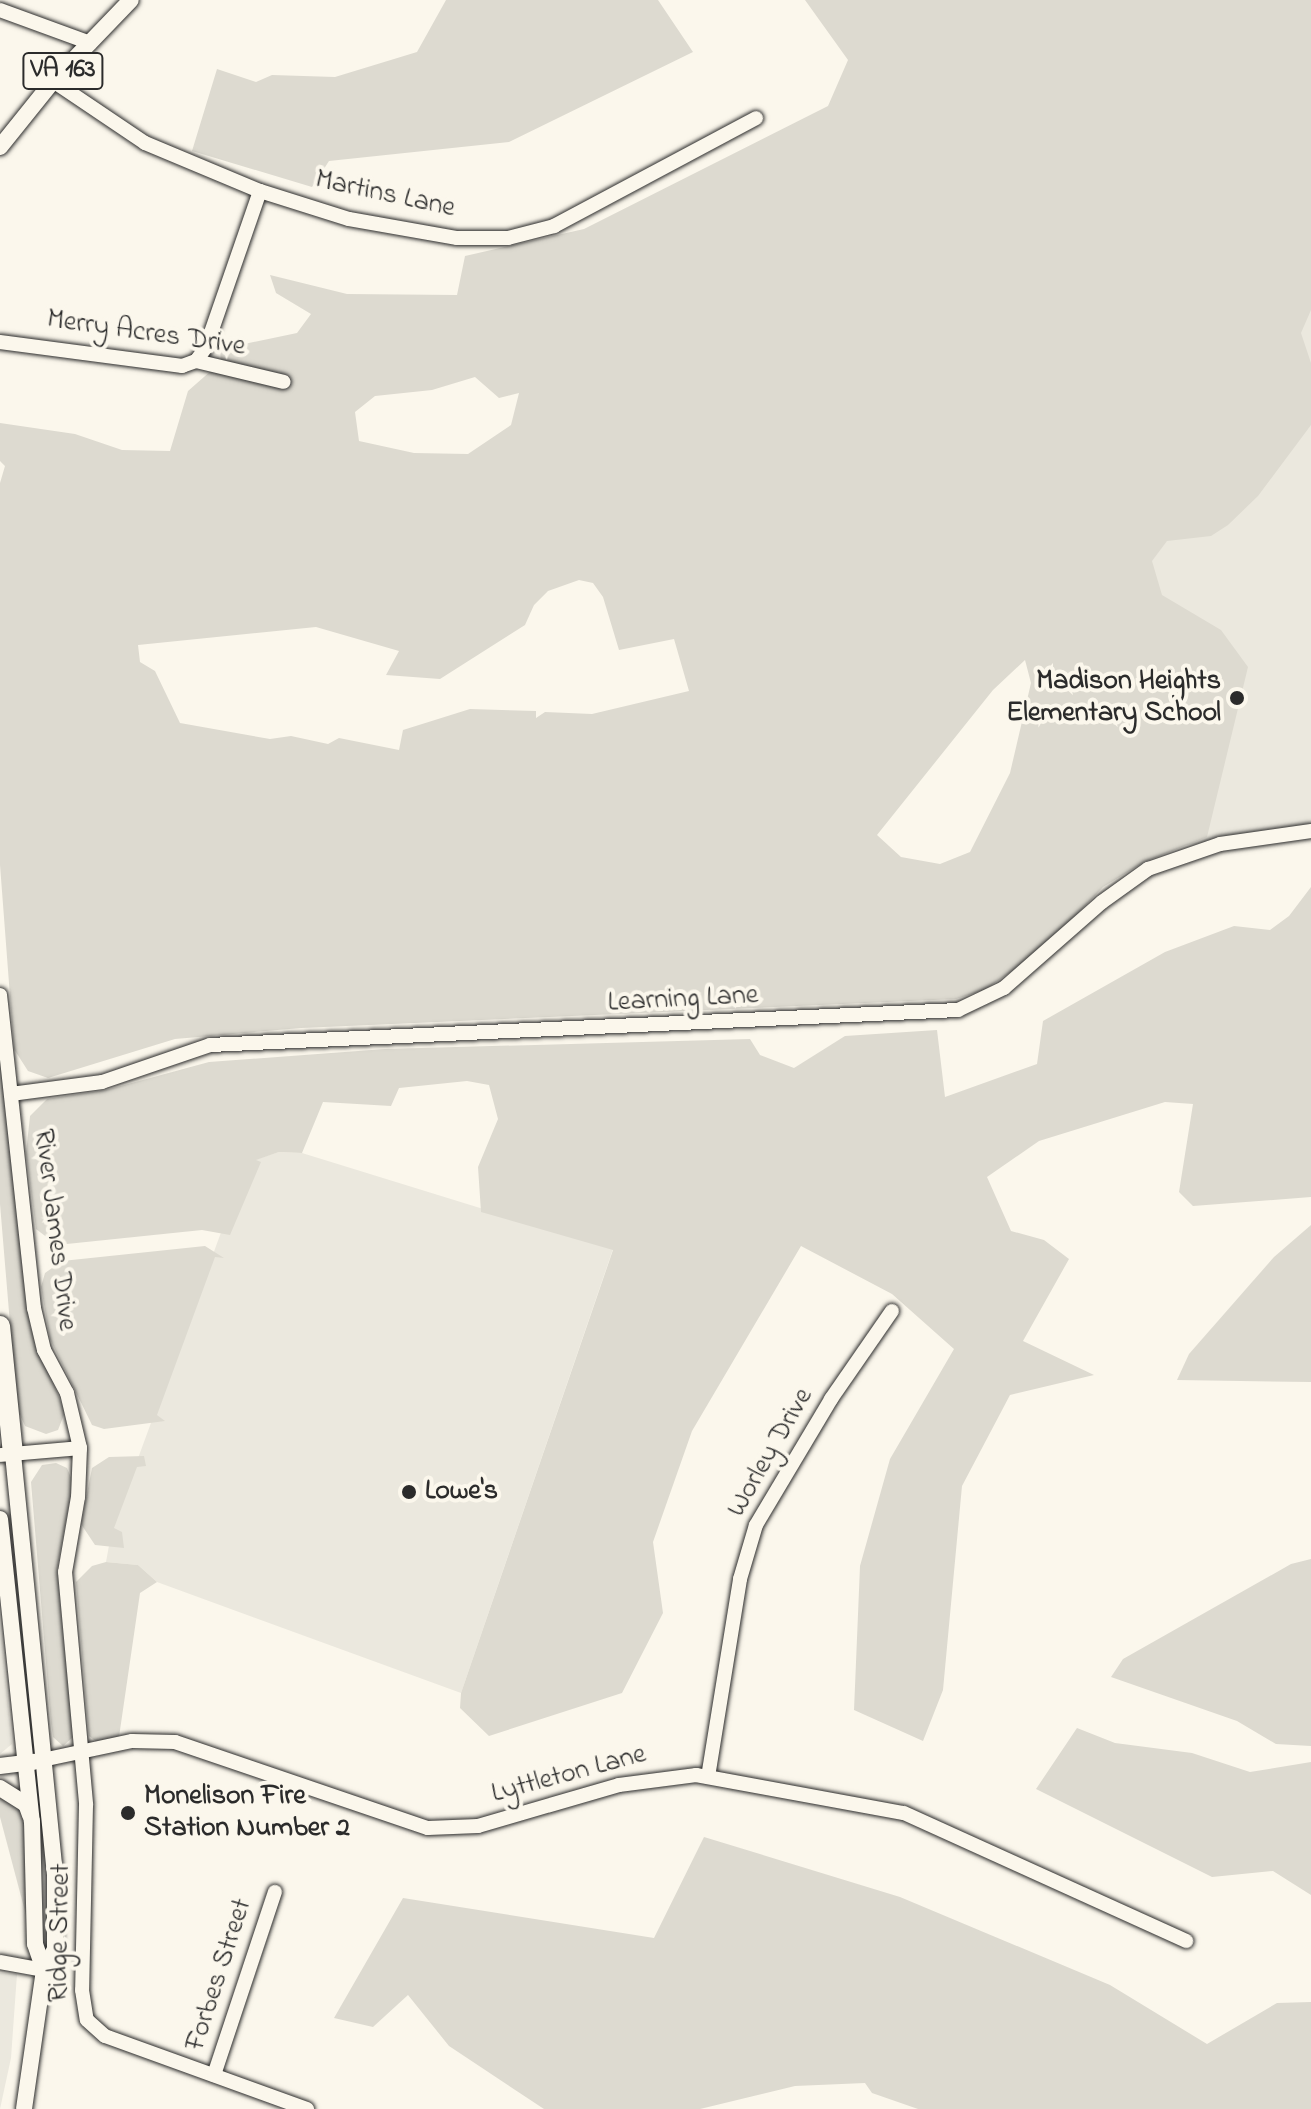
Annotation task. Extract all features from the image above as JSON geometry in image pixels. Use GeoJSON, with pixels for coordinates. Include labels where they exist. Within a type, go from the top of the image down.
{"type":"FeatureCollection","features":[{"type":"Feature","properties":{"kind":"highway"},"geometry":{"type":"LineString","coordinates":[[0,1326],[7,1454]]}},
{"type":"Feature","properties":{"kind":"main road","name":"VA 163"},"geometry":{"type":"LineString","coordinates":[[0,147],[53,81],[131,0]]}},
{"type":"Feature","properties":{"kind":"main road"},"geometry":{"type":"LineString","coordinates":[[7,1454],[47,1759],[55,1949],[44,1970],[24,2109]]}},
{"type":"Feature","properties":{"kind":"main road"},"geometry":{"type":"LineString","coordinates":[[0,1519],[32,1821],[35,1944],[44,1970]]}},
{"type":"Feature","properties":{"kind":"main road"},"geometry":{"type":"LineString","coordinates":[[0,1766],[47,1759]]}},
{"type":"Feature","properties":{"kind":"main road"},"geometry":{"type":"LineString","coordinates":[[0,1788],[26,1804],[32,1821]]}},
{"type":"Feature","properties":{"kind":"street"},"geometry":{"type":"LineString","coordinates":[[0,10],[90,43]]}},
{"type":"Feature","properties":{"kind":"street","name":"Martins Lane"},"geometry":{"type":"LineString","coordinates":[[53,81],[145,143],[260,191],[399,230],[508,238],[575,216],[756,118]]}},
{"type":"Feature","properties":{"kind":"street"},"geometry":{"type":"LineString","coordinates":[[196,361],[206,347],[260,191]]}},
{"type":"Feature","properties":{"kind":"street","name":"Merry Acres Drive"},"geometry":{"type":"LineString","coordinates":[[0,342],[182,366],[196,361],[284,382]]}},
{"type":"Feature","properties":{"kind":"street","name":"Learning Lane"},"geometry":{"type":"LineString","coordinates":[[11,1094],[102,1082],[210,1045],[651,1028],[958,1010],[1004,988],[1102,902],[1148,869],[1220,844],[1311,831]]}},
{"type":"Feature","properties":{"kind":"street","name":"River James Drive"},"geometry":{"type":"LineString","coordinates":[[0,995],[37,1329],[67,1393],[80,1448],[80,1484],[65,1572],[82,1751]]}},
{"type":"Feature","properties":{"kind":"street","name":"Worley Drive"},"geometry":{"type":"LineString","coordinates":[[708,1777],[740,1579],[756,1525],[831,1399],[892,1311]]}},
{"type":"Feature","properties":{"kind":"street"},"geometry":{"type":"LineString","coordinates":[[7,1454],[80,1448]]}},
{"type":"Feature","properties":{"kind":"street","name":"Lyttleton Lane"},"geometry":{"type":"LineString","coordinates":[[47,1759],[132,1741],[175,1742],[428,1828],[478,1826],[659,1777],[708,1777],[904,1813],[1186,1941]]}},
{"type":"Feature","properties":{"kind":"street","name":"Ridge Street"},"geometry":{"type":"LineString","coordinates":[[82,1751],[89,1859],[82,1990],[87,2020],[105,2036],[307,2109]]}},
{"type":"Feature","properties":{"kind":"street","name":"Forbes Street"},"geometry":{"type":"LineString","coordinates":[[214,2075],[275,1892]]}},
{"type":"Feature","properties":{"kind":"street"},"geometry":{"type":"LineString","coordinates":[[0,1962],[44,1970]]}},
{"type":"Feature","properties":{"kind":"shaded area"},"geometry":{"type":"Polygon","coordinates":[[[446,0],[658,0],[693,52],[509,142],[329,161],[312,187],[192,151],[217,69],[256,82],[272,75],[335,77],[417,52],[446,0]]]}},
{"type":"Feature","properties":{"kind":"shaded area"},"geometry":{"type":"Polygon","coordinates":[[[805,0],[1311,0],[1311,310],[1301,333],[1311,363],[1311,425],[1258,496],[1228,525],[1211,536],[1167,541],[1152,561],[1162,595],[1221,630],[1248,667],[1207,837],[1144,862],[1103,887],[1043,950],[984,990],[956,999],[301,1028],[175,1039],[48,1078],[28,1071],[14,1049],[0,865],[0,483],[5,466],[0,461],[0,423],[75,434],[122,450],[170,451],[188,391],[221,362],[220,349],[297,333],[311,314],[276,293],[270,275],[347,294],[457,295],[465,256],[584,229],[828,106],[848,60],[805,0]],[[475,377],[432,390],[375,396],[355,412],[359,441],[414,453],[468,454],[511,425],[519,393],[499,398],[475,377]],[[579,580],[548,591],[534,605],[525,625],[440,679],[386,675],[399,651],[316,627],[138,645],[140,662],[155,671],[180,723],[270,739],[291,736],[328,744],[339,738],[399,750],[403,730],[470,709],[536,711],[536,718],[545,712],[592,714],[689,691],[674,639],[619,650],[603,597],[593,583],[579,580]],[[1025,660],[993,690],[877,835],[901,857],[940,864],[970,852],[1010,773],[1031,683],[1025,660]]]}},
{"type":"Feature","properties":{"kind":"shaded area","name":"Madison Heights Elementary School"},"geometry":{"type":"Polygon","coordinates":[[[1311,298],[1311,826],[1187,845],[1143,569],[1311,298]]]}},
{"type":"Feature","properties":{"kind":"shaded area"},"geometry":{"type":"Polygon","coordinates":[[[1311,887],[1311,1197],[1193,1206],[1179,1192],[1193,1104],[1165,1102],[1039,1141],[987,1177],[1011,1231],[1044,1240],[1069,1259],[1023,1341],[1094,1375],[1010,1395],[962,1486],[943,1690],[923,1741],[854,1710],[860,1566],[890,1459],[954,1349],[892,1294],[801,1246],[692,1431],[653,1542],[663,1613],[622,1693],[489,1736],[460,1708],[461,1693],[613,1250],[481,1212],[478,1167],[498,1119],[489,1085],[467,1081],[399,1088],[391,1106],[323,1102],[302,1153],[279,1152],[256,1160],[261,1162],[230,1235],[202,1230],[57,1245],[36,1229],[26,1153],[30,1116],[47,1099],[106,1090],[209,1062],[385,1049],[750,1039],[760,1055],[794,1068],[845,1036],[937,1030],[945,1097],[1037,1064],[1043,1021],[1165,952],[1234,926],[1270,930],[1289,916],[1311,887]]]}},
{"type":"Feature","properties":{"kind":"shaded area"},"geometry":{"type":"Polygon","coordinates":[[[0,1034],[30,1326],[65,1412],[58,1430],[46,1434],[25,1426],[17,1408],[0,1204],[0,1034]]]}},
{"type":"Feature","properties":{"kind":"shaded area"},"geometry":{"type":"Polygon","coordinates":[[[279,1152],[302,1153],[613,1249],[461,1693],[157,1582],[138,1565],[106,1562],[112,1529],[237,1189],[254,1160],[279,1152]]]}},
{"type":"Feature","properties":{"kind":"shaded area"},"geometry":{"type":"Polygon","coordinates":[[[1311,1225],[1311,1382],[1177,1380],[1189,1354],[1274,1257],[1311,1225]]]}},
{"type":"Feature","properties":{"kind":"shaded area"},"geometry":{"type":"Polygon","coordinates":[[[205,1246],[224,1258],[215,1257],[157,1415],[165,1421],[104,1429],[92,1425],[50,1339],[41,1287],[45,1273],[62,1261],[205,1246]]]}},
{"type":"Feature","properties":{"kind":"shaded area"},"geometry":{"type":"Polygon","coordinates":[[[144,1456],[146,1466],[137,1467],[114,1528],[122,1532],[124,1548],[95,1545],[81,1524],[92,1468],[109,1457],[144,1456]]]}},
{"type":"Feature","properties":{"kind":"shaded area"},"geometry":{"type":"Polygon","coordinates":[[[56,1463],[67,1468],[73,1482],[57,1570],[73,1737],[63,1746],[53,1737],[51,1723],[31,1482],[42,1465],[56,1463]]]}},
{"type":"Feature","properties":{"kind":"shaded area"},"geometry":{"type":"Polygon","coordinates":[[[1311,1559],[1311,1746],[1276,1744],[1237,1721],[1111,1677],[1123,1659],[1291,1564],[1311,1559]]]}},
{"type":"Feature","properties":{"kind":"shaded area"},"geometry":{"type":"Polygon","coordinates":[[[106,1562],[138,1565],[157,1582],[140,1593],[119,1737],[97,1742],[89,1736],[76,1582],[92,1566],[106,1562]]]}},
{"type":"Feature","properties":{"kind":"shaded area"},"geometry":{"type":"Polygon","coordinates":[[[0,1621],[12,1744],[0,1754],[0,1621]]]}},
{"type":"Feature","properties":{"kind":"shaded area"},"geometry":{"type":"Polygon","coordinates":[[[1077,1728],[1115,1743],[1192,1753],[1250,1772],[1311,1762],[1311,1895],[1273,1871],[1212,1877],[1036,1789],[1077,1728]]]}},
{"type":"Feature","properties":{"kind":"shaded area"},"geometry":{"type":"Polygon","coordinates":[[[0,1795],[25,1813],[26,1915],[0,1817],[0,1795]]]}},
{"type":"Feature","properties":{"kind":"shaded area"},"geometry":{"type":"Polygon","coordinates":[[[704,1837],[900,1897],[1110,1985],[1207,2044],[1277,2003],[1311,2002],[1311,2109],[918,2109],[872,2093],[865,2083],[795,2086],[700,2109],[544,2109],[449,2046],[408,1995],[373,2027],[334,2018],[403,1898],[654,1938],[704,1837]]]}},
{"type":"Feature","properties":{"kind":"shaded area"},"geometry":{"type":"Polygon","coordinates":[[[0,1973],[17,1974],[11,2058],[0,2109],[0,1973]]]}},
{"type":"Feature","properties":{"kind":"place","name":"Madison Heights Elementary School"},"geometry":{"type":"Point","coordinates":[1237,698]}},
{"type":"Feature","properties":{"kind":"place","name":"Lowe's"},"geometry":{"type":"Point","coordinates":[409,1492]}},
{"type":"Feature","properties":{"kind":"place","name":"Monelison Fire Station Number 2"},"geometry":{"type":"Point","coordinates":[128,1813]}}]}
